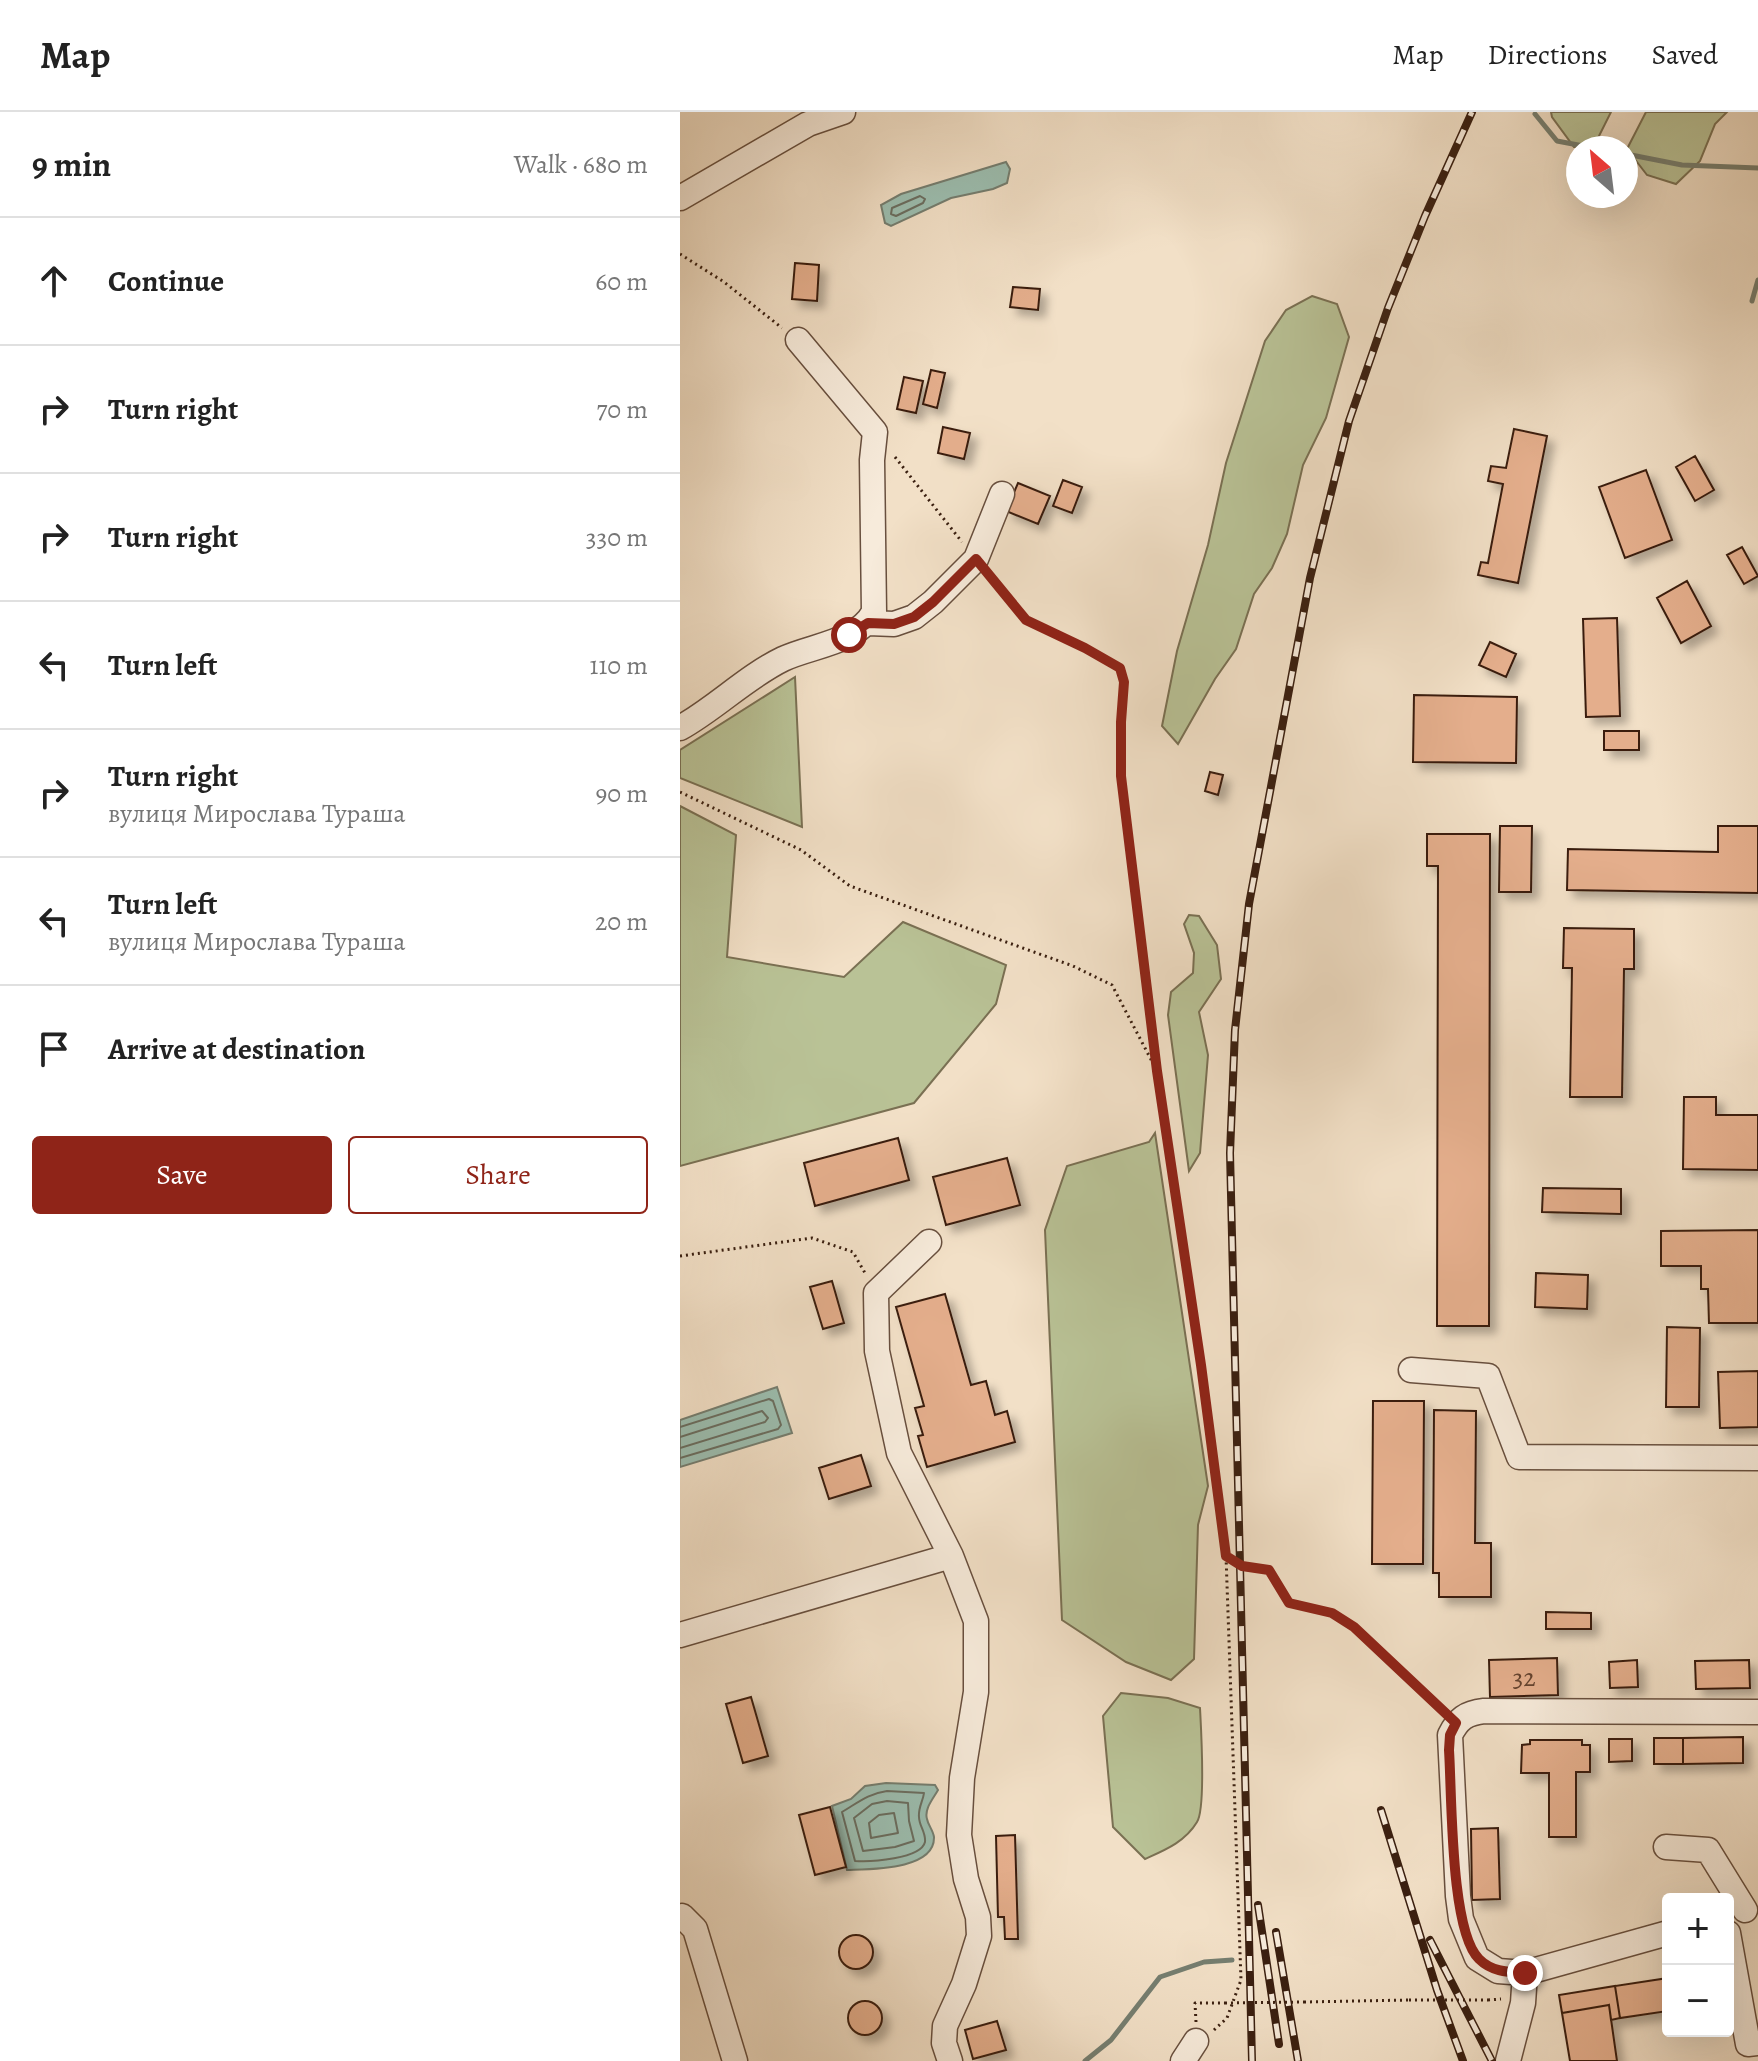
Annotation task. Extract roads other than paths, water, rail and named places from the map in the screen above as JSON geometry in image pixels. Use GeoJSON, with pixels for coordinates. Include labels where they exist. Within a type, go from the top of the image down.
{"type":"FeatureCollection","features":[{"type":"Feature","properties":{"kind":"street"},"geometry":{"type":"LineString","coordinates":[[680,198],[808,124],[843,112]]}},
{"type":"Feature","properties":{"kind":"street"},"geometry":{"type":"LineString","coordinates":[[680,728],[704,715],[773,665],[849,635],[868,623],[874,612],[872,460],[875,432],[798,340]]}},
{"type":"Feature","properties":{"kind":"street"},"geometry":{"type":"LineString","coordinates":[[868,623],[894,624],[914,617],[933,602],[976,559],[1002,494]]}},
{"type":"Feature","properties":{"kind":"street"},"geometry":{"type":"LineString","coordinates":[[929,1242],[876,1293],[877,1351],[899,1453],[951,1556],[976,1621],[976,1692],[962,1778],[959,1835],[966,1879],[978,1917],[979,1936],[964,1984],[945,2026],[944,2043],[950,2061]]}},
{"type":"Feature","properties":{"kind":"street"},"geometry":{"type":"LineString","coordinates":[[1411,1370],[1488,1376],[1519,1457],[1758,1458]]}},
{"type":"Feature","properties":{"kind":"street"},"geometry":{"type":"LineString","coordinates":[[680,1635],[951,1556]]}},
{"type":"Feature","properties":{"kind":"street"},"geometry":{"type":"LineString","coordinates":[[1662,1935],[1525,1973],[1498,1971],[1477,1958],[1461,1919],[1450,1735],[1456,1723],[1468,1713],[1484,1711],[1758,1712]]}},
{"type":"Feature","properties":{"kind":"street"},"geometry":{"type":"LineString","coordinates":[[1666,1847],[1708,1850],[1744,1911]]}},
{"type":"Feature","properties":{"kind":"street"},"geometry":{"type":"LineString","coordinates":[[680,1917],[695,1929],[735,2061]]}},
{"type":"Feature","properties":{"kind":"street"},"geometry":{"type":"LineString","coordinates":[[1734,1965],[1748,2044],[1758,2043]]}},
{"type":"Feature","properties":{"kind":"street"},"geometry":{"type":"LineString","coordinates":[[1508,2061],[1523,2003],[1525,1973]]}},
{"type":"Feature","properties":{"kind":"water"},"geometry":{"type":"Polygon","coordinates":[[[1006,162],[1010,169],[1007,183],[951,198],[891,226],[885,223],[881,205],[901,194],[1006,162]]]}},
{"type":"Feature","properties":{"kind":"water"},"geometry":{"type":"Polygon","coordinates":[[[777,1387],[792,1433],[680,1467],[680,1420],[777,1387]]]}},
{"type":"Feature","properties":{"kind":"water"},"geometry":{"type":"Polygon","coordinates":[[[886,1783],[935,1785],[938,1790],[926,1815],[934,1837],[932,1848],[924,1856],[900,1866],[847,1870],[832,1806],[851,1799],[865,1786],[886,1783]]]}},
{"type":"Feature","properties":{"kind":"waterway"},"geometry":{"type":"LineString","coordinates":[[1535,114],[1557,141],[1566,143]]}},
{"type":"Feature","properties":{"kind":"waterway"},"geometry":{"type":"LineString","coordinates":[[1638,156],[1682,165],[1758,168]]}},
{"type":"Feature","properties":{"kind":"waterway"},"geometry":{"type":"LineString","coordinates":[[1752,301],[1758,280]]}},
{"type":"Feature","properties":{"kind":"waterway"},"geometry":{"type":"LineString","coordinates":[[1085,2061],[1111,2040],[1160,1977],[1204,1962],[1232,1960]]}},
{"type":"Feature","properties":{"kind":"railway"},"geometry":{"type":"LineString","coordinates":[[1252,2061],[1230,1153],[1235,1030],[1249,904],[1310,578],[1349,421],[1388,308],[1472,112]]}},
{"type":"Feature","properties":{"kind":"railway"},"geometry":{"type":"LineString","coordinates":[[1381,1810],[1437,1990],[1463,2061]]}},
{"type":"Feature","properties":{"kind":"railway"},"geometry":{"type":"LineString","coordinates":[[1258,1905],[1279,2044]]}},
{"type":"Feature","properties":{"kind":"railway"},"geometry":{"type":"LineString","coordinates":[[1276,1932],[1298,2061]]}},
{"type":"Feature","properties":{"kind":"railway"},"geometry":{"type":"LineString","coordinates":[[1430,1940],[1492,2061]]}}]}
